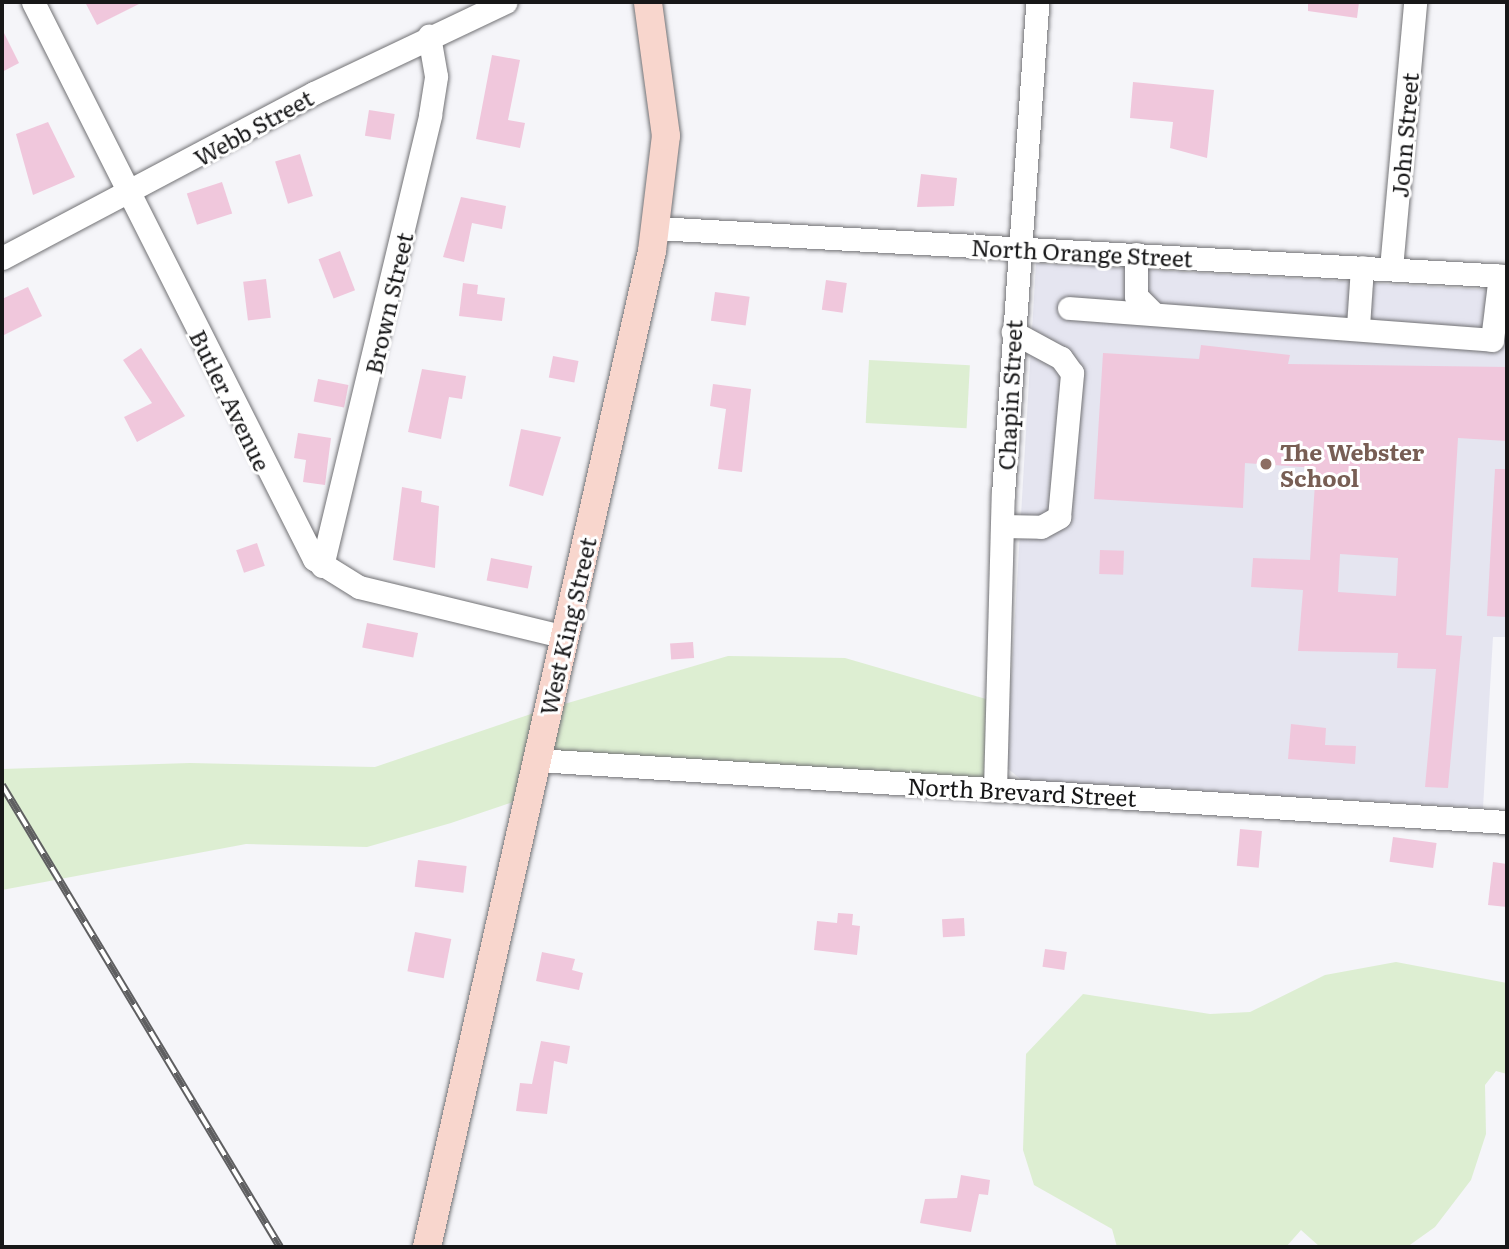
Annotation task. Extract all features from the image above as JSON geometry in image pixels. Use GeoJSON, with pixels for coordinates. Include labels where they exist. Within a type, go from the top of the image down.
{"type":"FeatureCollection","features":[{"type":"Feature","properties":{"kind":"main road","name":"West King Street"},"geometry":{"type":"LineString","coordinates":[[428,1247],[656,228],[666,136],[648,2]]}},
{"type":"Feature","properties":{"kind":"street","name":"Butler Avenue"},"geometry":{"type":"LineString","coordinates":[[33,2],[303,544],[322,566],[359,587],[565,637]]}},
{"type":"Feature","properties":{"kind":"street","name":"Webb Street"},"geometry":{"type":"LineString","coordinates":[[2,258],[129,195],[429,36],[506,2]]}},
{"type":"Feature","properties":{"kind":"street","name":"Chapin Street"},"geometry":{"type":"LineString","coordinates":[[995,790],[1002,526],[1017,248],[1037,2]]}},
{"type":"Feature","properties":{"kind":"street","name":"John Street"},"geometry":{"type":"LineString","coordinates":[[1391,268],[1415,2]]}},
{"type":"Feature","properties":{"kind":"street","name":"Brown Street"},"geometry":{"type":"LineString","coordinates":[[322,566],[430,115],[436,76],[429,36]]}},
{"type":"Feature","properties":{"kind":"street","name":"North Orange Street"},"geometry":{"type":"LineString","coordinates":[[656,228],[1503,276]]}},
{"type":"Feature","properties":{"kind":"street"},"geometry":{"type":"LineString","coordinates":[[1136,254],[1136,296],[1153,313]]}},
{"type":"Feature","properties":{"kind":"street"},"geometry":{"type":"LineString","coordinates":[[1357,326],[1362,267]]}},
{"type":"Feature","properties":{"kind":"street"},"geometry":{"type":"LineString","coordinates":[[1069,308],[1357,326],[1492,340],[1503,276]]}},
{"type":"Feature","properties":{"kind":"street"},"geometry":{"type":"LineString","coordinates":[[1002,526],[1041,527],[1059,517],[1071,387],[1069,365],[1013,332]]}},
{"type":"Feature","properties":{"kind":"street","name":"North Brevard Street"},"geometry":{"type":"LineString","coordinates":[[537,760],[1507,822]]}},
{"type":"Feature","properties":{"kind":"shaded area","name":"The Webster School"},"geometry":{"type":"Polygon","coordinates":[[[1036,263],[1507,291],[1507,637],[1493,637],[1483,808],[1023,781],[1006,767],[1036,263]]]}},
{"type":"Feature","properties":{"kind":"green space"},"geometry":{"type":"Polygon","coordinates":[[[869,360],[970,365],[967,428],[866,423],[869,360]]]}},
{"type":"Feature","properties":{"kind":"green space"},"geometry":{"type":"Polygon","coordinates":[[[728,656],[845,658],[986,699],[984,780],[550,751],[561,705],[728,656]]]}},
{"type":"Feature","properties":{"kind":"green space"},"geometry":{"type":"Polygon","coordinates":[[[537,712],[516,801],[451,823],[367,847],[246,844],[2,890],[2,769],[190,763],[375,767],[537,712]]]}},
{"type":"Feature","properties":{"kind":"green space"},"geometry":{"type":"Polygon","coordinates":[[[1396,962],[1507,983],[1507,1074],[1496,1071],[1485,1085],[1486,1134],[1471,1180],[1435,1227],[1407,1247],[1320,1247],[1301,1230],[1286,1247],[1117,1247],[1112,1229],[1034,1185],[1023,1150],[1026,1054],[1083,994],[1210,1014],[1250,1012],[1325,975],[1396,962]]]}},
{"type":"Feature","properties":{"kind":"building"},"geometry":{"type":"Polygon","coordinates":[[[85,2],[143,2],[97,25],[85,2]]]}},
{"type":"Feature","properties":{"kind":"building"},"geometry":{"type":"Polygon","coordinates":[[[1308,2],[1359,2],[1357,18],[1308,11],[1308,2]]]}},
{"type":"Feature","properties":{"kind":"building"},"geometry":{"type":"Polygon","coordinates":[[[2,29],[19,63],[2,72],[2,29]]]}},
{"type":"Feature","properties":{"kind":"building"},"geometry":{"type":"Polygon","coordinates":[[[492,55],[520,60],[508,120],[525,123],[520,148],[476,139],[492,55]]]}},
{"type":"Feature","properties":{"kind":"building"},"geometry":{"type":"Polygon","coordinates":[[[1133,82],[1214,90],[1207,158],[1170,148],[1173,122],[1130,118],[1133,82]]]}},
{"type":"Feature","properties":{"kind":"building"},"geometry":{"type":"Polygon","coordinates":[[[369,110],[395,114],[391,140],[365,136],[369,110]]]}},
{"type":"Feature","properties":{"kind":"building"},"geometry":{"type":"Polygon","coordinates":[[[48,122],[75,177],[33,195],[16,134],[48,122]]]}},
{"type":"Feature","properties":{"kind":"building"},"geometry":{"type":"Polygon","coordinates":[[[300,154],[313,196],[288,204],[275,162],[300,154]]]}},
{"type":"Feature","properties":{"kind":"building"},"geometry":{"type":"Polygon","coordinates":[[[921,174],[957,178],[954,206],[917,207],[921,174]]]}},
{"type":"Feature","properties":{"kind":"building"},"geometry":{"type":"Polygon","coordinates":[[[222,182],[232,213],[197,225],[187,193],[222,182]]]}},
{"type":"Feature","properties":{"kind":"building"},"geometry":{"type":"Polygon","coordinates":[[[461,197],[506,206],[502,229],[472,223],[464,262],[443,257],[461,197]]]}},
{"type":"Feature","properties":{"kind":"building"},"geometry":{"type":"Polygon","coordinates":[[[340,251],[355,290],[334,298],[319,259],[340,251]]]}},
{"type":"Feature","properties":{"kind":"building"},"geometry":{"type":"Polygon","coordinates":[[[266,279],[271,318],[248,321],[243,282],[266,279]]]}},
{"type":"Feature","properties":{"kind":"building"},"geometry":{"type":"Polygon","coordinates":[[[826,280],[847,283],[843,313],[822,310],[826,280]]]}},
{"type":"Feature","properties":{"kind":"building"},"geometry":{"type":"Polygon","coordinates":[[[463,283],[478,285],[477,294],[505,298],[502,321],[459,316],[463,283]]]}},
{"type":"Feature","properties":{"kind":"building"},"geometry":{"type":"Polygon","coordinates":[[[28,287],[42,316],[2,336],[2,299],[28,287]]]}},
{"type":"Feature","properties":{"kind":"building"},"geometry":{"type":"Polygon","coordinates":[[[715,292],[750,297],[746,326],[711,321],[715,292]]]}},
{"type":"Feature","properties":{"kind":"building"},"geometry":{"type":"Polygon","coordinates":[[[1201,345],[1290,355],[1288,364],[1507,367],[1507,441],[1458,438],[1446,635],[1462,636],[1448,788],[1425,787],[1436,669],[1397,668],[1398,653],[1298,651],[1303,590],[1251,587],[1253,558],[1310,560],[1316,468],[1245,463],[1243,508],[1094,499],[1103,353],[1199,359],[1201,345]],[[1340,554],[1338,592],[1396,596],[1398,558],[1340,554]]]}},
{"type":"Feature","properties":{"kind":"building"},"geometry":{"type":"Polygon","coordinates":[[[141,348],[185,416],[137,442],[124,417],[152,403],[123,360],[141,348]]]}},
{"type":"Feature","properties":{"kind":"building"},"geometry":{"type":"Polygon","coordinates":[[[553,356],[579,361],[574,383],[549,378],[553,356]]]}},
{"type":"Feature","properties":{"kind":"building"},"geometry":{"type":"Polygon","coordinates":[[[422,369],[466,376],[462,399],[449,397],[441,439],[408,432],[422,369]]]}},
{"type":"Feature","properties":{"kind":"building"},"geometry":{"type":"Polygon","coordinates":[[[318,379],[348,385],[344,407],[314,402],[318,379]]]}},
{"type":"Feature","properties":{"kind":"building"},"geometry":{"type":"Polygon","coordinates":[[[713,384],[751,389],[742,472],[718,469],[726,409],[710,406],[713,384]]]}},
{"type":"Feature","properties":{"kind":"building"},"geometry":{"type":"Polygon","coordinates":[[[521,429],[561,437],[543,496],[509,486],[521,429]]]}},
{"type":"Feature","properties":{"kind":"building"},"geometry":{"type":"Polygon","coordinates":[[[298,433],[331,438],[325,485],[303,482],[306,460],[294,458],[298,433]]]}},
{"type":"Feature","properties":{"kind":"building"},"geometry":{"type":"Polygon","coordinates":[[[1495,469],[1507,469],[1507,617],[1487,616],[1495,469]]]}},
{"type":"Feature","properties":{"kind":"building"},"geometry":{"type":"Polygon","coordinates":[[[402,487],[422,491],[421,502],[439,506],[435,568],[393,560],[402,487]]]}},
{"type":"Feature","properties":{"kind":"building"},"geometry":{"type":"Polygon","coordinates":[[[257,543],[265,566],[244,573],[236,550],[257,543]]]}},
{"type":"Feature","properties":{"kind":"building"},"geometry":{"type":"Polygon","coordinates":[[[1100,550],[1124,551],[1123,575],[1099,574],[1100,550]]]}},
{"type":"Feature","properties":{"kind":"building"},"geometry":{"type":"Polygon","coordinates":[[[491,558],[532,566],[528,589],[487,581],[491,558]]]}},
{"type":"Feature","properties":{"kind":"building"},"geometry":{"type":"Polygon","coordinates":[[[367,623],[418,633],[413,657],[362,648],[367,623]]]}},
{"type":"Feature","properties":{"kind":"building"},"geometry":{"type":"Polygon","coordinates":[[[693,642],[694,658],[671,660],[670,644],[693,642]]]}},
{"type":"Feature","properties":{"kind":"building"},"geometry":{"type":"Polygon","coordinates":[[[1291,724],[1326,728],[1325,745],[1356,746],[1355,764],[1288,759],[1291,724]]]}},
{"type":"Feature","properties":{"kind":"building"},"geometry":{"type":"Polygon","coordinates":[[[1240,829],[1262,831],[1259,868],[1237,866],[1240,829]]]}},
{"type":"Feature","properties":{"kind":"building"},"geometry":{"type":"Polygon","coordinates":[[[1393,837],[1437,843],[1433,868],[1390,862],[1393,837]]]}},
{"type":"Feature","properties":{"kind":"building"},"geometry":{"type":"Polygon","coordinates":[[[418,860],[467,866],[463,893],[415,887],[418,860]]]}},
{"type":"Feature","properties":{"kind":"building"},"geometry":{"type":"Polygon","coordinates":[[[1493,862],[1507,864],[1507,907],[1488,905],[1493,862]]]}},
{"type":"Feature","properties":{"kind":"building"},"geometry":{"type":"Polygon","coordinates":[[[838,913],[853,914],[852,925],[860,926],[857,955],[814,950],[817,921],[837,923],[838,913]]]}},
{"type":"Feature","properties":{"kind":"building"},"geometry":{"type":"Polygon","coordinates":[[[964,918],[965,936],[943,937],[942,919],[964,918]]]}},
{"type":"Feature","properties":{"kind":"building"},"geometry":{"type":"Polygon","coordinates":[[[415,932],[451,939],[444,978],[407,971],[415,932]]]}},
{"type":"Feature","properties":{"kind":"building"},"geometry":{"type":"Polygon","coordinates":[[[1045,949],[1067,952],[1064,970],[1042,967],[1045,949]]]}},
{"type":"Feature","properties":{"kind":"building"},"geometry":{"type":"Polygon","coordinates":[[[542,952],[575,959],[572,970],[583,973],[579,990],[536,981],[542,952]]]}},
{"type":"Feature","properties":{"kind":"building"},"geometry":{"type":"Polygon","coordinates":[[[541,1041],[570,1046],[567,1064],[554,1061],[547,1114],[516,1111],[520,1083],[532,1084],[541,1041]]]}},
{"type":"Feature","properties":{"kind":"building"},"geometry":{"type":"Polygon","coordinates":[[[961,1175],[990,1180],[988,1195],[979,1194],[971,1232],[920,1223],[925,1199],[957,1198],[961,1175]]]}},
{"type":"Feature","properties":{"kind":"railway"},"geometry":{"type":"LineString","coordinates":[[2,785],[280,1247]]}},
{"type":"Feature","properties":{"kind":"place","name":"The Webster School"},"geometry":{"type":"Point","coordinates":[1266,464]}}]}
